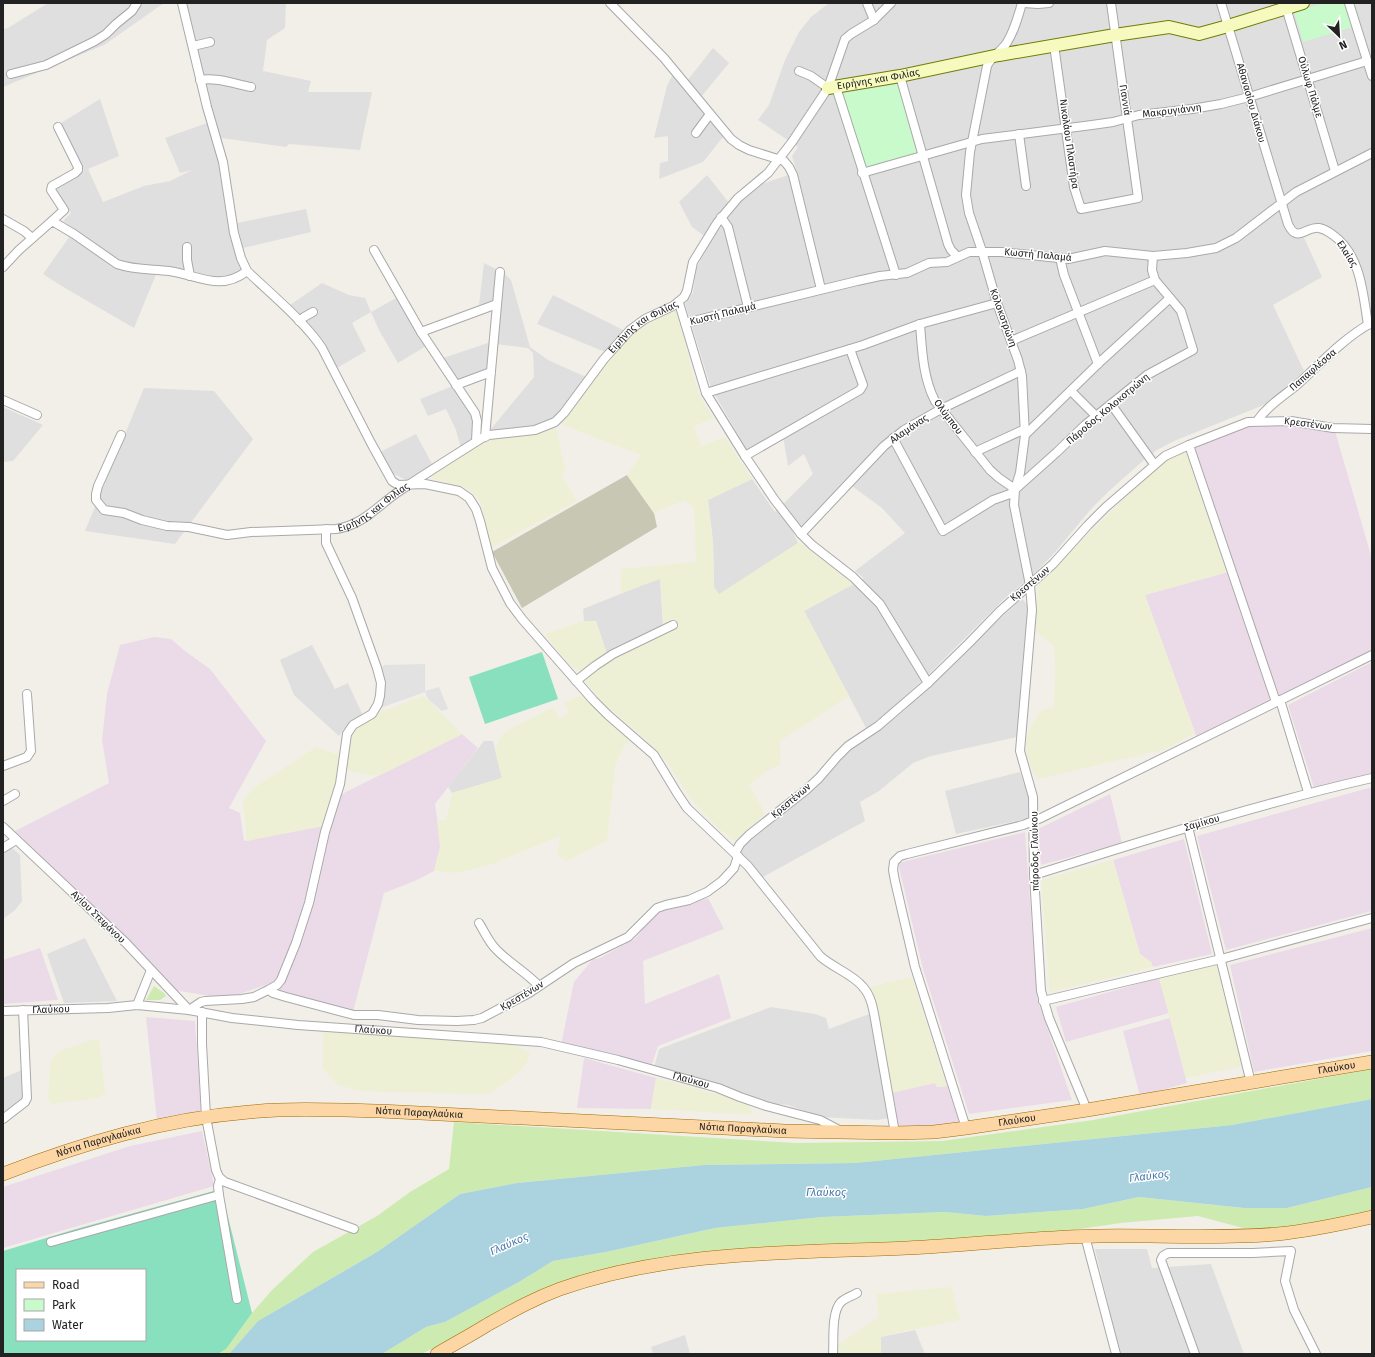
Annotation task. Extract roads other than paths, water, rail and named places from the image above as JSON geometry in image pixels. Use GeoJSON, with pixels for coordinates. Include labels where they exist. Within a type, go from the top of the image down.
{"type":"FeatureCollection","features":[{"type":"Feature","properties":{"kind":"main road","name":"Γλαύκου"},"geometry":{"type":"LineString","coordinates":[[845,1133],[934,1132],[966,1128],[1087,1110],[1372,1062]]}},
{"type":"Feature","properties":{"kind":"main road","name":"Νότια Παραγλαύκια"},"geometry":{"type":"LineString","coordinates":[[3,1174],[74,1148],[143,1128],[206,1117],[272,1110],[372,1110],[770,1131],[845,1133]]}},
{"type":"Feature","properties":{"kind":"main road"},"geometry":{"type":"LineString","coordinates":[[437,1354],[518,1306],[559,1289],[598,1277],[676,1262],[765,1252],[908,1248],[1085,1236],[1219,1237],[1286,1233],[1372,1218]]}},
{"type":"Feature","properties":{"kind":"street"},"geometry":{"type":"LineString","coordinates":[[11,74],[46,64],[95,41],[106,34],[132,11],[136,3]]}},
{"type":"Feature","properties":{"kind":"street"},"geometry":{"type":"LineString","coordinates":[[182,3],[200,80],[223,162],[236,242],[247,271],[299,321],[322,348],[389,477],[398,485],[425,484],[457,491],[470,498],[480,521],[492,568],[510,603],[522,619],[608,715],[654,755],[688,808],[751,869],[820,956],[858,982],[866,991],[871,1001],[875,1019],[895,1133]]}},
{"type":"Feature","properties":{"kind":"street"},"geometry":{"type":"LineString","coordinates":[[610,3],[664,58],[728,136],[739,146],[787,163],[793,175],[821,289]]}},
{"type":"Feature","properties":{"kind":"street"},"geometry":{"type":"LineString","coordinates":[[867,3],[874,20]]}},
{"type":"Feature","properties":{"kind":"street"},"geometry":{"type":"LineString","coordinates":[[891,3],[874,20],[845,39],[832,88],[896,275]]}},
{"type":"Feature","properties":{"kind":"street"},"geometry":{"type":"LineString","coordinates":[[1023,3],[1049,3]]}},
{"type":"Feature","properties":{"kind":"street","name":"Κολοκοτρώνη"},"geometry":{"type":"LineString","coordinates":[[1023,3],[1007,42],[994,56],[988,64],[986,70],[972,142],[968,170],[967,202],[969,213],[997,303],[1021,371],[1024,432],[1020,474],[1015,489],[1014,505],[1015,517],[1030,585]]}},
{"type":"Feature","properties":{"kind":"street","name":"Γιαννιά"},"geometry":{"type":"LineString","coordinates":[[1111,3],[1114,35],[1128,118],[1138,198]]}},
{"type":"Feature","properties":{"kind":"street","name":"Αθανασίου Διάκου"},"geometry":{"type":"LineString","coordinates":[[1221,3],[1281,203]]}},
{"type":"Feature","properties":{"kind":"street","name":"Ειρήνης και Φιλίας"},"geometry":{"type":"LineString","coordinates":[[121,435],[98,486],[96,494],[96,500],[104,510],[121,512],[155,524],[170,527],[189,526],[225,535],[250,532],[340,529],[356,524],[410,484],[485,437],[540,429],[555,422],[564,413],[607,355],[630,330],[640,322],[679,303],[684,297],[687,291],[693,262],[721,217],[738,198],[768,173],[832,88],[900,76],[994,56],[1114,35],[1170,27],[1199,34],[1228,26],[1285,6],[1303,3]]}},
{"type":"Feature","properties":{"kind":"street"},"geometry":{"type":"LineString","coordinates":[[1349,3],[1372,76]]}},
{"type":"Feature","properties":{"kind":"street","name":"Ούλωφ Πάλμε"},"geometry":{"type":"LineString","coordinates":[[1285,6],[1335,171]]}},
{"type":"Feature","properties":{"kind":"street"},"geometry":{"type":"LineString","coordinates":[[193,46],[210,42]]}},
{"type":"Feature","properties":{"kind":"street","name":"Νικολάου Πλαστήρα"},"geometry":{"type":"LineString","coordinates":[[1054,45],[1074,187],[1082,209],[1138,198]]}},
{"type":"Feature","properties":{"kind":"street","name":"Μακρυγιάννη"},"geometry":{"type":"LineString","coordinates":[[862,173],[972,142],[1019,134],[1113,122],[1139,115],[1192,110],[1249,97],[1367,61]]}},
{"type":"Feature","properties":{"kind":"street"},"geometry":{"type":"LineString","coordinates":[[799,71],[832,88]]}},
{"type":"Feature","properties":{"kind":"street"},"geometry":{"type":"LineString","coordinates":[[900,76],[948,244],[957,256]]}},
{"type":"Feature","properties":{"kind":"street"},"geometry":{"type":"LineString","coordinates":[[200,80],[205,79],[251,87]]}},
{"type":"Feature","properties":{"kind":"street"},"geometry":{"type":"LineString","coordinates":[[696,133],[710,114]]}},
{"type":"Feature","properties":{"kind":"street"},"geometry":{"type":"LineString","coordinates":[[3,267],[32,238],[64,210],[51,190],[52,186],[75,173],[78,168],[58,127]]}},
{"type":"Feature","properties":{"kind":"street"},"geometry":{"type":"LineString","coordinates":[[1019,134],[1026,186]]}},
{"type":"Feature","properties":{"kind":"street","name":"Κωστή Παλαμά"},"geometry":{"type":"LineString","coordinates":[[685,323],[821,289],[873,278],[907,273],[929,263],[947,262],[967,252],[1014,252],[1060,258],[1078,258],[1106,251],[1153,256],[1193,252],[1221,246],[1242,233],[1306,186],[1372,153]]}},
{"type":"Feature","properties":{"kind":"street","name":"Ελαίας"},"geometry":{"type":"LineString","coordinates":[[1281,203],[1287,222],[1294,233],[1300,234],[1320,228],[1337,238],[1344,246],[1354,262],[1360,277],[1370,324]]}},
{"type":"Feature","properties":{"kind":"street"},"geometry":{"type":"LineString","coordinates":[[721,217],[728,227],[748,307]]}},
{"type":"Feature","properties":{"kind":"street"},"geometry":{"type":"LineString","coordinates":[[3,219],[24,231],[32,238]]}},
{"type":"Feature","properties":{"kind":"street"},"geometry":{"type":"LineString","coordinates":[[52,221],[74,234],[117,264],[142,269],[171,271],[209,281],[220,281],[238,277],[247,271]]}},
{"type":"Feature","properties":{"kind":"street"},"geometry":{"type":"LineString","coordinates":[[187,248],[187,260],[190,276]]}},
{"type":"Feature","properties":{"kind":"street"},"geometry":{"type":"LineString","coordinates":[[374,250],[422,332],[476,415],[476,442]]}},
{"type":"Feature","properties":{"kind":"street"},"geometry":{"type":"LineString","coordinates":[[975,452],[1024,432],[1071,391],[1170,298],[1155,280],[1152,270],[1153,256]]}},
{"type":"Feature","properties":{"kind":"street"},"geometry":{"type":"LineString","coordinates":[[1060,258],[1064,275],[1098,364]]}},
{"type":"Feature","properties":{"kind":"street"},"geometry":{"type":"LineString","coordinates":[[485,437],[500,272]]}},
{"type":"Feature","properties":{"kind":"street"},"geometry":{"type":"LineString","coordinates":[[1011,341],[1155,280]]}},
{"type":"Feature","properties":{"kind":"street","name":"Πάροδος Κολοκοτρώνη"},"geometry":{"type":"LineString","coordinates":[[893,438],[943,531],[993,500],[1007,495],[1096,416],[1150,373],[1193,350],[1181,312],[1170,298]]}},
{"type":"Feature","properties":{"kind":"street"},"geometry":{"type":"LineString","coordinates":[[679,303],[706,393],[745,456],[774,499],[812,545],[853,577],[880,604],[928,682]]}},
{"type":"Feature","properties":{"kind":"street"},"geometry":{"type":"LineString","coordinates":[[706,393],[870,343],[920,324],[997,303]]}},
{"type":"Feature","properties":{"kind":"street"},"geometry":{"type":"LineString","coordinates":[[422,332],[497,304]]}},
{"type":"Feature","properties":{"kind":"street"},"geometry":{"type":"LineString","coordinates":[[299,321],[313,312]]}},
{"type":"Feature","properties":{"kind":"street","name":"Ολύμπου"},"geometry":{"type":"LineString","coordinates":[[920,324],[923,355],[929,388],[935,401],[975,452],[999,478],[1015,489]]}},
{"type":"Feature","properties":{"kind":"street","name":"Παπαφλέσσα"},"geometry":{"type":"LineString","coordinates":[[1257,421],[1267,408],[1298,384],[1349,338],[1370,324]]}},
{"type":"Feature","properties":{"kind":"street"},"geometry":{"type":"LineString","coordinates":[[745,456],[860,390],[863,385],[850,349]]}},
{"type":"Feature","properties":{"kind":"street","name":"Αλαμάνας"},"geometry":{"type":"LineString","coordinates":[[802,534],[893,438],[910,426],[941,409],[1021,371]]}},
{"type":"Feature","properties":{"kind":"street"},"geometry":{"type":"LineString","coordinates":[[456,385],[491,372]]}},
{"type":"Feature","properties":{"kind":"street"},"geometry":{"type":"LineString","coordinates":[[1071,391],[1096,416]]}},
{"type":"Feature","properties":{"kind":"street"},"geometry":{"type":"LineString","coordinates":[[3,400],[37,414]]}},
{"type":"Feature","properties":{"kind":"street"},"geometry":{"type":"LineString","coordinates":[[1111,404],[1154,464]]}},
{"type":"Feature","properties":{"kind":"street","name":"Κρεστένων"},"geometry":{"type":"LineString","coordinates":[[269,990],[273,993],[286,997],[354,1014],[457,1022],[482,1018],[523,996],[574,963],[628,937],[657,908],[689,900],[707,892],[722,881],[734,868],[740,844],[819,778],[843,750],[882,723],[928,682],[970,643],[1000,610],[1054,564],[1106,507],[1154,464],[1170,453],[1244,423],[1257,421],[1291,420],[1333,428],[1372,429]]}},
{"type":"Feature","properties":{"kind":"street"},"geometry":{"type":"LineString","coordinates":[[1189,445],[1308,792]]}},
{"type":"Feature","properties":{"kind":"street"},"geometry":{"type":"LineString","coordinates":[[189,1010],[200,1002],[205,1001],[254,997],[277,985],[281,980],[296,943],[309,903],[325,832],[340,784],[347,734],[354,725],[372,714],[378,704],[381,684],[377,668],[352,598],[326,543],[326,529]]}},
{"type":"Feature","properties":{"kind":"street","name":"πάροδος Γλαύκου"},"geometry":{"type":"LineString","coordinates":[[1030,585],[1032,620],[1020,751],[1033,797],[1034,875],[1041,991],[1049,1018],[1087,1110]]}},
{"type":"Feature","properties":{"kind":"street"},"geometry":{"type":"LineString","coordinates":[[576,681],[613,654],[673,625]]}},
{"type":"Feature","properties":{"kind":"street"},"geometry":{"type":"LineString","coordinates":[[966,1128],[915,967],[895,881],[893,870],[894,862],[900,856],[1023,825],[1033,821],[1372,655]]}},
{"type":"Feature","properties":{"kind":"street"},"geometry":{"type":"LineString","coordinates":[[3,766],[27,757],[31,751],[27,694]]}},
{"type":"Feature","properties":{"kind":"street","name":"Σαμίκου"},"geometry":{"type":"LineString","coordinates":[[1034,875],[1188,827],[1308,792],[1372,778]]}},
{"type":"Feature","properties":{"kind":"street"},"geometry":{"type":"LineString","coordinates":[[3,801],[15,794]]}},
{"type":"Feature","properties":{"kind":"street","name":"Αγίου Στεφάνου"},"geometry":{"type":"LineString","coordinates":[[3,827],[126,943],[189,1010]]}},
{"type":"Feature","properties":{"kind":"street"},"geometry":{"type":"LineString","coordinates":[[1188,827],[1251,1083]]}},
{"type":"Feature","properties":{"kind":"street"},"geometry":{"type":"LineString","coordinates":[[3,848],[16,840]]}},
{"type":"Feature","properties":{"kind":"street"},"geometry":{"type":"LineString","coordinates":[[1044,1001],[1221,959],[1372,918]]}},
{"type":"Feature","properties":{"kind":"street"},"geometry":{"type":"LineString","coordinates":[[479,923],[493,946],[505,958],[530,976],[539,986]]}},
{"type":"Feature","properties":{"kind":"street"},"geometry":{"type":"LineString","coordinates":[[137,1005],[151,970]]}},
{"type":"Feature","properties":{"kind":"street","name":"Γλαύκου"},"geometry":{"type":"LineString","coordinates":[[3,1011],[108,1008],[137,1005],[189,1010],[232,1018],[298,1025],[541,1042],[618,1060],[718,1088],[766,1106],[820,1120],[845,1133]]}},
{"type":"Feature","properties":{"kind":"street"},"geometry":{"type":"LineString","coordinates":[[3,1119],[25,1102],[27,1098],[23,1010]]}},
{"type":"Feature","properties":{"kind":"street"},"geometry":{"type":"LineString","coordinates":[[202,1012],[202,1044],[206,1117],[216,1170],[220,1179],[354,1229]]}},
{"type":"Feature","properties":{"kind":"street"},"geometry":{"type":"LineString","coordinates":[[220,1179],[218,1186],[219,1195],[237,1299]]}},
{"type":"Feature","properties":{"kind":"street"},"geometry":{"type":"LineString","coordinates":[[51,1242],[219,1195]]}},
{"type":"Feature","properties":{"kind":"street"},"geometry":{"type":"LineString","coordinates":[[1085,1236],[1116,1354]]}},
{"type":"Feature","properties":{"kind":"street"},"geometry":{"type":"LineString","coordinates":[[1195,1354],[1161,1260],[1163,1256],[1168,1253],[1291,1251],[1285,1281],[1294,1310],[1316,1354]]}},
{"type":"Feature","properties":{"kind":"street"},"geometry":{"type":"LineString","coordinates":[[833,1354],[836,1309],[842,1301],[857,1293]]}},
{"type":"Feature","properties":{"kind":"water","name":"Γλαύκος"},"geometry":{"type":"Polygon","coordinates":[[[1372,1099],[1372,1187],[1287,1208],[1244,1208],[1139,1197],[1083,1209],[986,1216],[945,1212],[822,1217],[715,1228],[606,1252],[553,1261],[519,1282],[445,1322],[426,1327],[382,1354],[229,1354],[258,1321],[377,1252],[460,1194],[517,1183],[704,1165],[855,1163],[1232,1125],[1372,1099]]]}}]}
